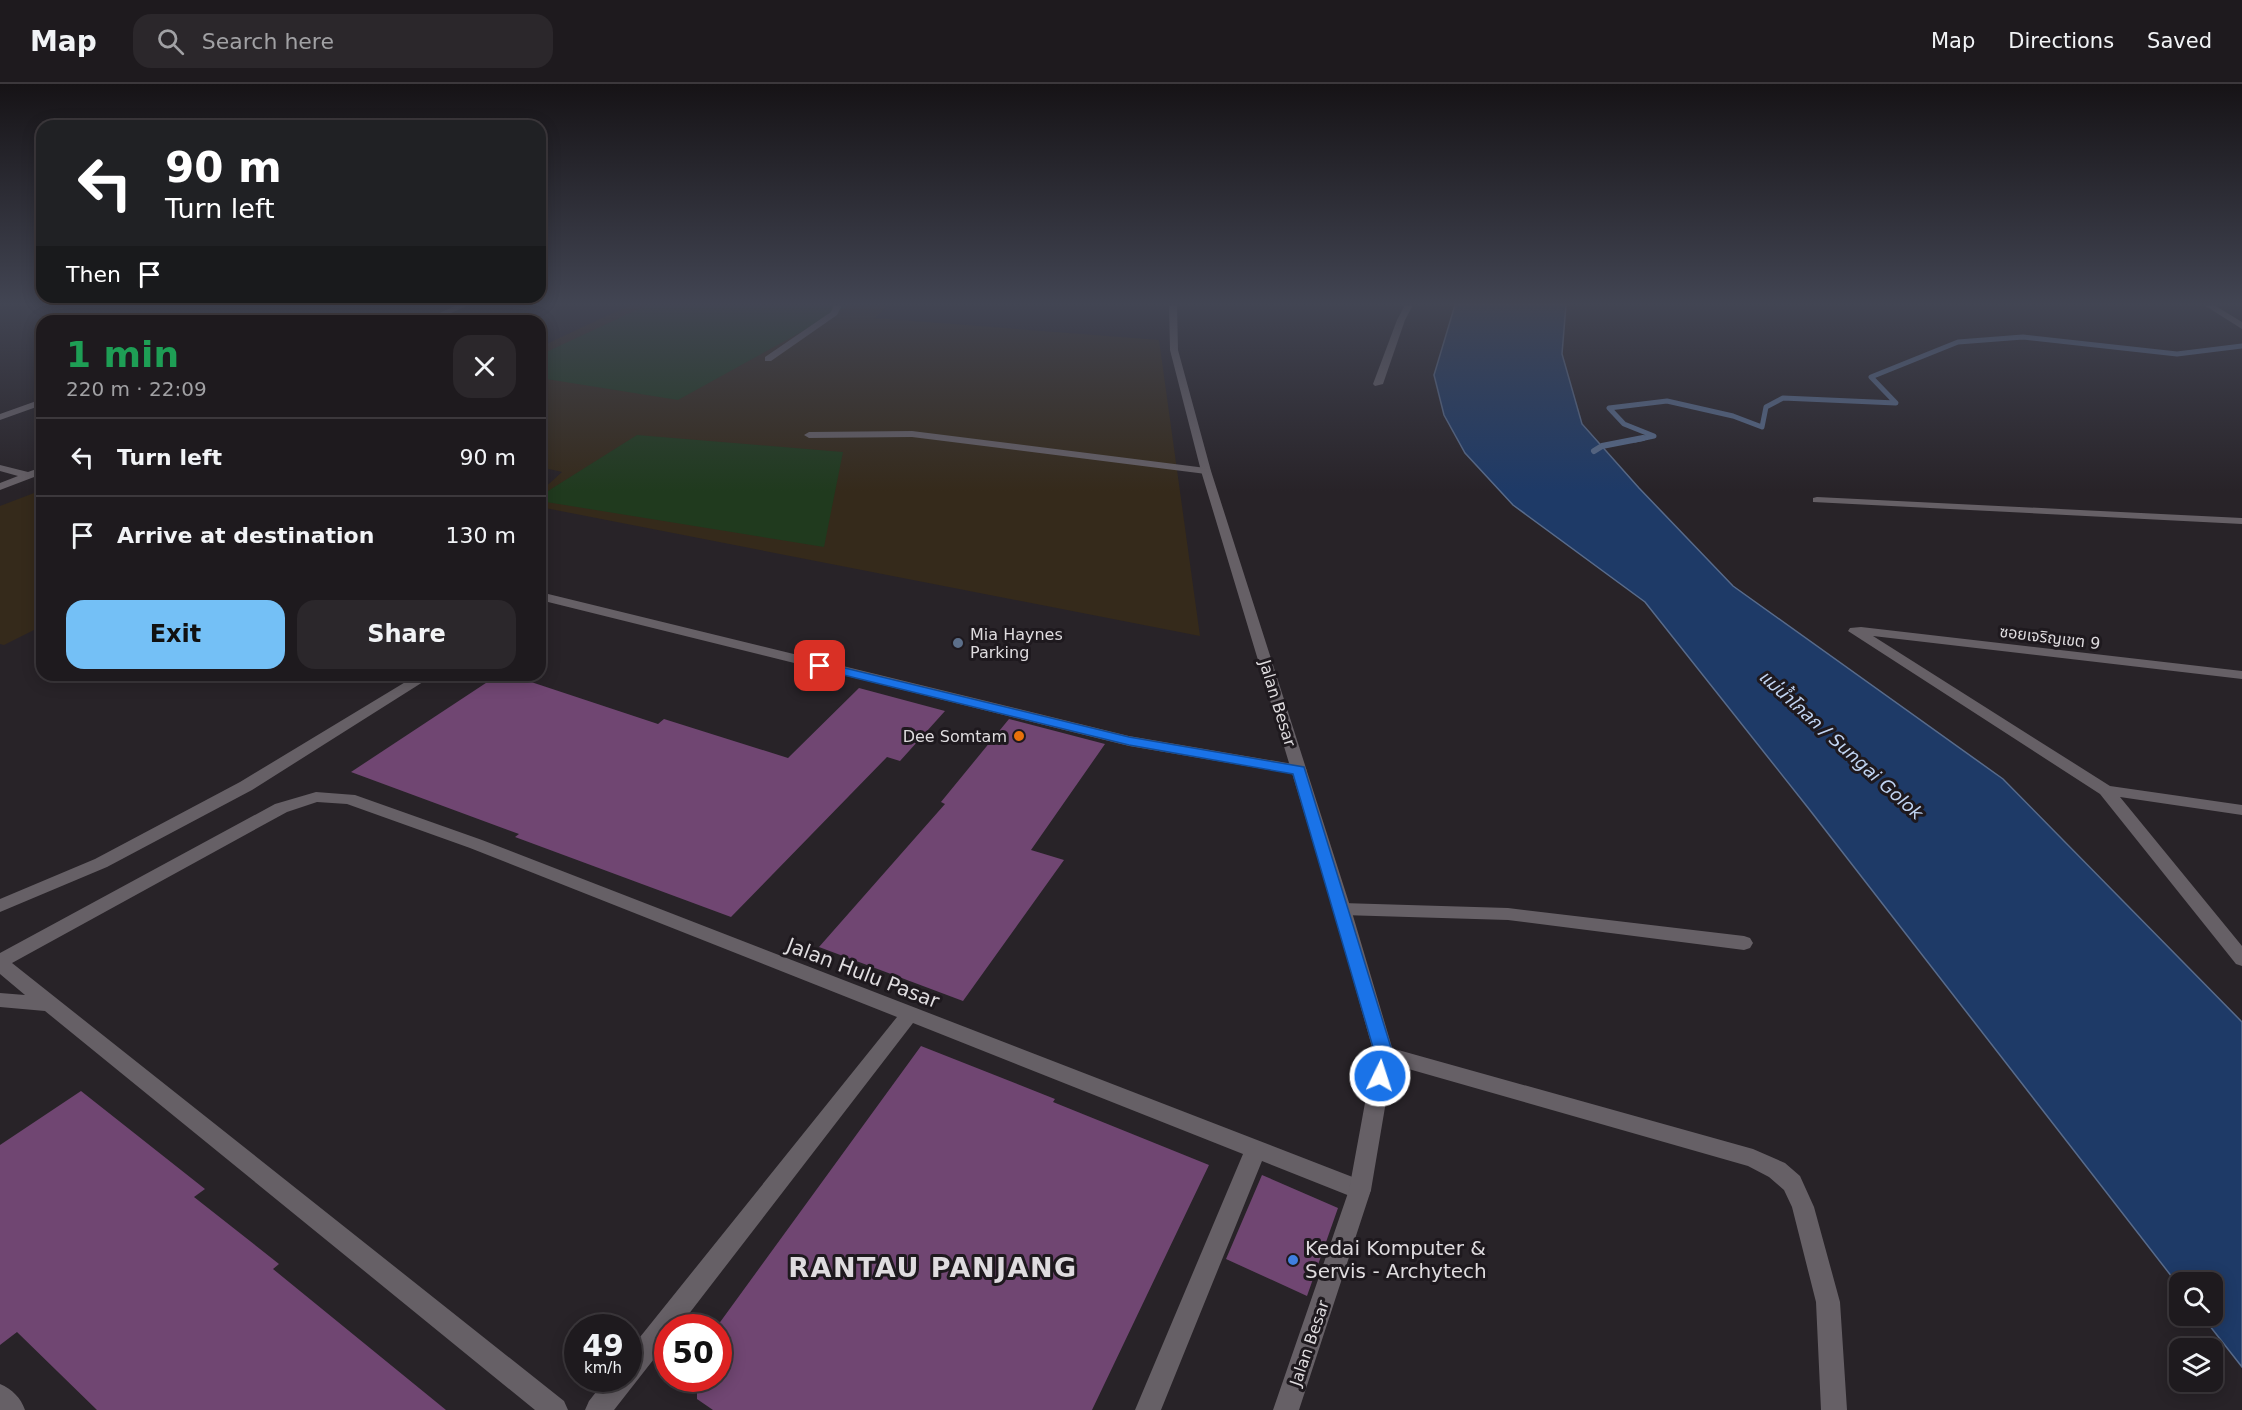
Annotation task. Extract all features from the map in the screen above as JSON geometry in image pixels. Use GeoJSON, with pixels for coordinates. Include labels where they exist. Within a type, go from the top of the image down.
{"type":"FeatureCollection","features":[{"type":"Feature","properties":{"kind":"street","name":"Jalan Besar"},"geometry":{"type":"LineString","coordinates":[[1178,367],[1206,471],[1342,909],[1384,1054],[1360,1190],[1286,1410]]}},
{"type":"Feature","properties":{"kind":"street"},"geometry":{"type":"LineString","coordinates":[[1378,384],[1384,367]]}},
{"type":"Feature","properties":{"kind":"street"},"geometry":{"type":"LineString","coordinates":[[0,417],[36,404]]}},
{"type":"Feature","properties":{"kind":"street"},"geometry":{"type":"LineString","coordinates":[[0,468],[29,475]]}},
{"type":"Feature","properties":{"kind":"street"},"geometry":{"type":"LineString","coordinates":[[0,487],[36,472]]}},
{"type":"Feature","properties":{"kind":"street"},"geometry":{"type":"LineString","coordinates":[[1817,500],[2242,521]]}},
{"type":"Feature","properties":{"kind":"street"},"geometry":{"type":"LineString","coordinates":[[546,600],[1129,741],[1299,770]]}},
{"type":"Feature","properties":{"kind":"street","name":"ซอยเจริญเขต 9"},"geometry":{"type":"LineString","coordinates":[[2106,790],[1855,631],[2242,675]]}},
{"type":"Feature","properties":{"kind":"street"},"geometry":{"type":"LineString","coordinates":[[0,906],[101,863],[246,786],[417,681]]}},
{"type":"Feature","properties":{"kind":"street"},"geometry":{"type":"LineString","coordinates":[[2106,790],[2242,810]]}},
{"type":"Feature","properties":{"kind":"street"},"geometry":{"type":"LineString","coordinates":[[2106,790],[2239,953]]}},
{"type":"Feature","properties":{"kind":"street","name":"Jalan Hulu Pasar"},"geometry":{"type":"LineString","coordinates":[[0,962],[281,808],[316,797],[349,800],[476,844],[1255,1151],[1360,1190]]}},
{"type":"Feature","properties":{"kind":"street"},"geometry":{"type":"LineString","coordinates":[[1342,909],[1508,914],[1744,943]]}},
{"type":"Feature","properties":{"kind":"street"},"geometry":{"type":"LineString","coordinates":[[0,962],[555,1410]]}},
{"type":"Feature","properties":{"kind":"street"},"geometry":{"type":"LineString","coordinates":[[0,1000],[51,1004]]}},
{"type":"Feature","properties":{"kind":"street"},"geometry":{"type":"LineString","coordinates":[[642,1353],[909,1015]]}},
{"type":"Feature","properties":{"kind":"street"},"geometry":{"type":"LineString","coordinates":[[1384,1054],[1753,1158],[1777,1170],[1792,1184],[1803,1207],[1818,1257],[1828,1302],[1834,1410]]}},
{"type":"Feature","properties":{"kind":"street"},"geometry":{"type":"LineString","coordinates":[[1148,1410],[1255,1151]]}},
{"type":"Feature","properties":{"kind":"street"},"geometry":{"type":"LineString","coordinates":[[598,1410],[612,1392]]}},
{"type":"Feature","properties":{"kind":"lane"},"geometry":{"type":"LineString","coordinates":[[809,435],[912,434],[1206,471]]}},
{"type":"Feature","properties":{"kind":"lane"},"geometry":{"type":"LineString","coordinates":[[0,1395],[14,1410]]}},
{"type":"Feature","properties":{"kind":"shaded area"},"geometry":{"type":"Polygon","coordinates":[[[546,367],[1163,367],[1200,636],[546,508],[546,487],[562,472],[546,468],[546,367]]]}},
{"type":"Feature","properties":{"kind":"shaded area"},"geometry":{"type":"Polygon","coordinates":[[[36,492],[36,629],[4,645],[0,644],[0,506],[36,492]]]}},
{"type":"Feature","properties":{"kind":"green space"},"geometry":{"type":"Polygon","coordinates":[[[546,367],[738,367],[678,400],[546,379],[546,367]]]}},
{"type":"Feature","properties":{"kind":"green space"},"geometry":{"type":"Polygon","coordinates":[[[637,435],[843,452],[824,547],[546,502],[546,492],[637,435]]]}},
{"type":"Feature","properties":{"kind":"water","name":"แม่น้ำโกลก / Sungai Golok"},"geometry":{"type":"Polygon","coordinates":[[[1436,367],[1566,367],[1582,424],[1639,488],[1733,586],[2003,779],[2242,1022],[2242,1367],[2223,1343],[2223,1338],[2219,1338],[2210,1326],[2223,1326],[2223,1272],[2169,1273],[1809,809],[1645,602],[1513,505],[1465,453],[1444,415],[1434,375],[1436,367]]]}},
{"type":"Feature","properties":{"kind":"building"},"geometry":{"type":"Polygon","coordinates":[[[489,681],[528,681],[658,724],[664,719],[788,758],[859,688],[945,711],[900,761],[887,757],[731,917],[515,837],[519,834],[351,772],[489,681]]]}},
{"type":"Feature","properties":{"kind":"building"},"geometry":{"type":"Polygon","coordinates":[[[1009,719],[1105,744],[1031,850],[1064,860],[963,1001],[819,947],[945,804],[941,802],[1009,719]]]}},
{"type":"Feature","properties":{"kind":"building"},"geometry":{"type":"Polygon","coordinates":[[[921,1046],[1055,1099],[1053,1102],[1209,1165],[1092,1410],[713,1410],[697,1399],[697,1392],[732,1392],[732,1314],[726,1314],[921,1046]]]}},
{"type":"Feature","properties":{"kind":"building"},"geometry":{"type":"Polygon","coordinates":[[[81,1091],[205,1189],[194,1197],[279,1264],[273,1269],[446,1410],[97,1410],[17,1332],[0,1345],[0,1145],[81,1091]]]}},
{"type":"Feature","properties":{"kind":"building"},"geometry":{"type":"Polygon","coordinates":[[[1262,1175],[1338,1208],[1307,1296],[1226,1259],[1262,1175]]]}},
{"type":"Feature","properties":{"kind":"waterway"},"geometry":{"type":"LineString","coordinates":[[1635,440],[1654,436],[1624,424],[1609,408],[1667,401],[1733,416],[1762,427],[1766,407],[1783,398],[1896,403],[1871,377],[1896,367]]}},
{"type":"Feature","properties":{"kind":"waterway"},"geometry":{"type":"LineString","coordinates":[[1594,451],[1602,446],[1643,438]]}},
{"type":"Feature","properties":{"kind":"place","name":"Mia Haynes Parking"},"geometry":{"type":"Point","coordinates":[958,643]}},
{"type":"Feature","properties":{"kind":"place","name":"Dee Somtam"},"geometry":{"type":"Point","coordinates":[1019,736]}},
{"type":"Feature","properties":{"kind":"place","name":"Kedai Komputer & Servis - Archytech"},"geometry":{"type":"Point","coordinates":[1293,1260]}},
{"type":"Feature","properties":{"kind":"district","name":"RANTAU PANJANG"},"geometry":{"type":"Point","coordinates":[933,1268]}},
{"type":"Feature","properties":{"kind":"route"},"geometry":{"type":"LineString","coordinates":[[820,666],[1129,741],[1299,770],[1384,1054],[1380,1076]]}}]}
